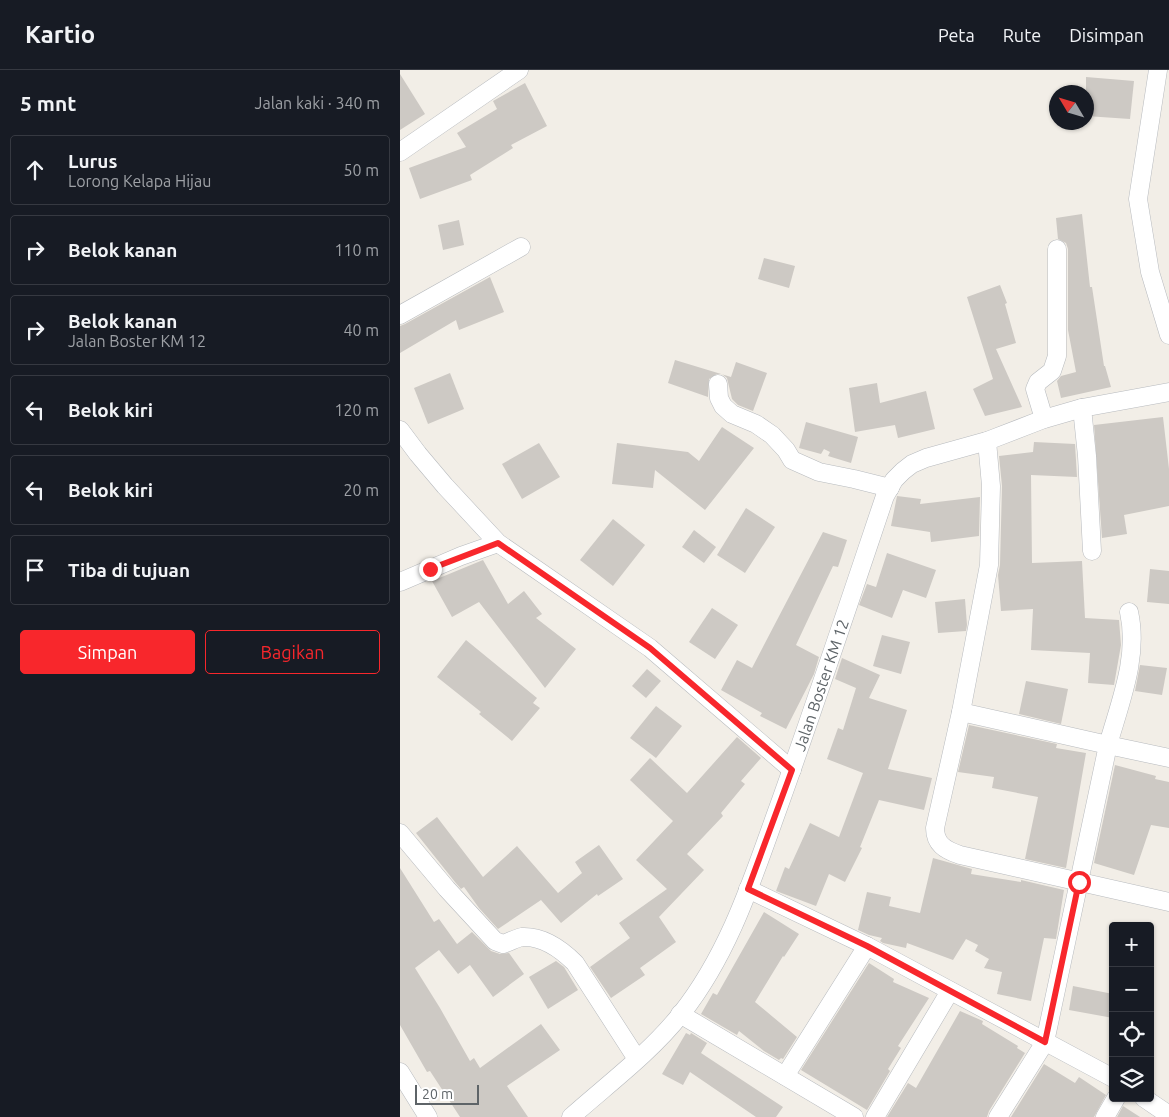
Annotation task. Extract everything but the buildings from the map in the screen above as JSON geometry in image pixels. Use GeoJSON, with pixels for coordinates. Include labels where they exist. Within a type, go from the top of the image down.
{"type":"FeatureCollection","features":[{"type":"Feature","properties":{"kind":"street"},"geometry":{"type":"LineString","coordinates":[[400,152],[519,70]]}},
{"type":"Feature","properties":{"kind":"street"},"geometry":{"type":"LineString","coordinates":[[1158,70],[1138,199],[1150,272],[1169,335]]}},
{"type":"Feature","properties":{"kind":"street"},"geometry":{"type":"LineString","coordinates":[[400,315],[521,247]]}},
{"type":"Feature","properties":{"kind":"street"},"geometry":{"type":"LineString","coordinates":[[1044,419],[1036,398],[1035,389],[1038,382],[1052,371],[1057,356],[1057,249]]}},
{"type":"Feature","properties":{"kind":"street"},"geometry":{"type":"LineString","coordinates":[[718,384],[719,398],[722,406],[732,414],[756,424],[772,435],[786,450],[792,460],[819,472],[854,478],[890,488]]}},
{"type":"Feature","properties":{"kind":"street","name":"Jalan Boster KM 12"},"geometry":{"type":"LineString","coordinates":[[571,1117],[637,1059],[680,1014],[715,962],[734,925],[792,770],[885,496],[903,471],[912,464],[1044,419],[1082,408],[1169,392]]}},
{"type":"Feature","properties":{"kind":"street"},"geometry":{"type":"LineString","coordinates":[[1082,408],[1087,456],[1092,551]]}},
{"type":"Feature","properties":{"kind":"street"},"geometry":{"type":"LineString","coordinates":[[400,430],[445,486],[498,543],[650,648],[792,770]]}},
{"type":"Feature","properties":{"kind":"street"},"geometry":{"type":"LineString","coordinates":[[987,440],[991,486],[990,565],[961,712],[935,828],[937,842],[943,848],[960,855],[1169,902]]}},
{"type":"Feature","properties":{"kind":"street"},"geometry":{"type":"LineString","coordinates":[[400,582],[461,556],[498,543]]}},
{"type":"Feature","properties":{"kind":"street"},"geometry":{"type":"LineString","coordinates":[[998,1117],[1045,1042],[1108,745],[1127,677],[1133,646],[1129,612]]}},
{"type":"Feature","properties":{"kind":"street"},"geometry":{"type":"LineString","coordinates":[[961,712],[1169,758]]}},
{"type":"Feature","properties":{"kind":"street"},"geometry":{"type":"LineString","coordinates":[[400,833],[447,889],[495,941],[504,944],[520,937],[525,937],[552,945],[576,963],[637,1059]]}},
{"type":"Feature","properties":{"kind":"street"},"geometry":{"type":"LineString","coordinates":[[748,889],[867,946],[1109,1076]]}},
{"type":"Feature","properties":{"kind":"street"},"geometry":{"type":"LineString","coordinates":[[785,1076],[867,946]]}},
{"type":"Feature","properties":{"kind":"street"},"geometry":{"type":"LineString","coordinates":[[875,1117],[950,990]]}},
{"type":"Feature","properties":{"kind":"street"},"geometry":{"type":"LineString","coordinates":[[680,1014],[854,1117]]}},
{"type":"Feature","properties":{"kind":"street"},"geometry":{"type":"LineString","coordinates":[[400,1072],[428,1117]]}},
{"type":"Feature","properties":{"kind":"street"},"geometry":{"type":"LineString","coordinates":[[1105,1117],[1114,1102]]}},
{"type":"Feature","properties":{"kind":"street"},"geometry":{"type":"LineString","coordinates":[[1150,1102],[1169,1115]]}},
{"type":"Feature","properties":{"kind":"route"},"geometry":{"type":"LineString","coordinates":[[430,569],[498,543],[650,648],[792,770],[748,889],[867,946],[1045,1042],[1079,882]]}}]}
